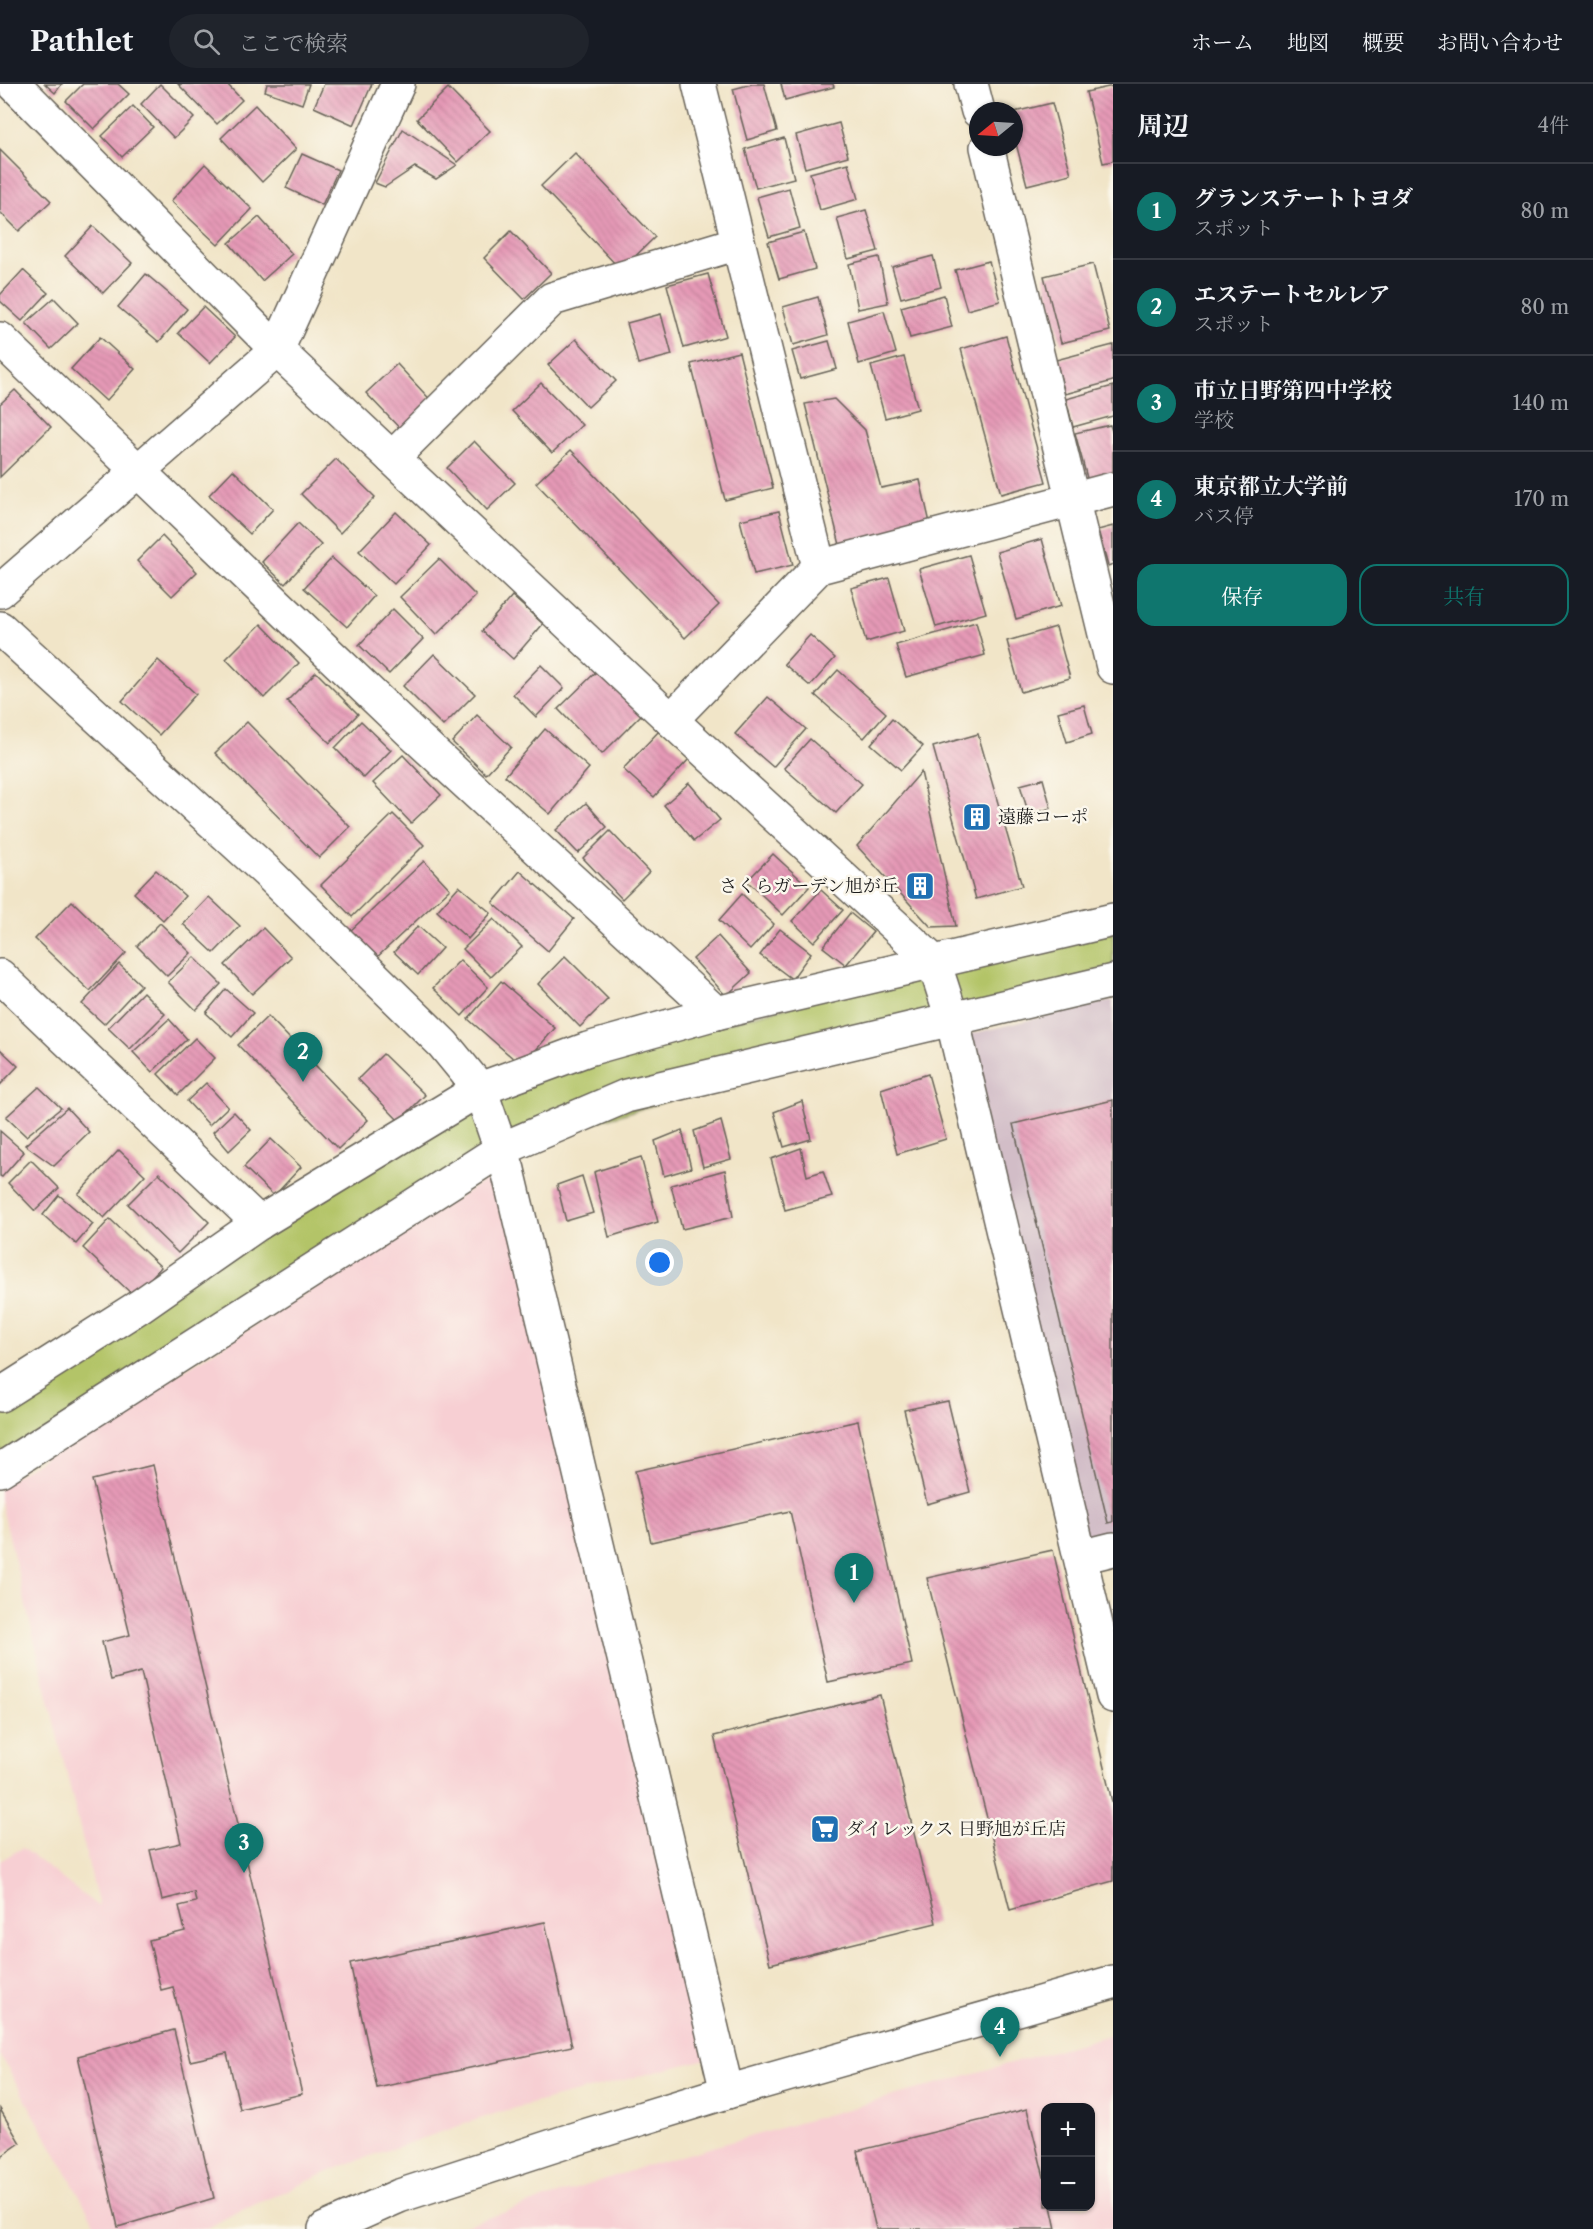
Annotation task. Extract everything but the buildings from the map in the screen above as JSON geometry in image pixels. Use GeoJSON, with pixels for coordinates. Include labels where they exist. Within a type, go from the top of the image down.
{"type":"FeatureCollection","features":[{"type":"Feature","properties":{"kind":"street"},"geometry":{"type":"LineString","coordinates":[[15,84],[277,350],[671,720],[934,962],[952,1018],[1113,1696]]}},
{"type":"Feature","properties":{"kind":"street"},"geometry":{"type":"LineString","coordinates":[[0,591],[277,350],[398,84]]}},
{"type":"Feature","properties":{"kind":"street"},"geometry":{"type":"LineString","coordinates":[[699,84],[819,567]]}},
{"type":"Feature","properties":{"kind":"street"},"geometry":{"type":"LineString","coordinates":[[972,84],[976,102]]}},
{"type":"Feature","properties":{"kind":"street"},"geometry":{"type":"LineString","coordinates":[[989,156],[1113,667]]}},
{"type":"Feature","properties":{"kind":"street"},"geometry":{"type":"LineString","coordinates":[[392,458],[552,299],[738,243]]}},
{"type":"Feature","properties":{"kind":"street"},"geometry":{"type":"LineString","coordinates":[[0,339],[405,726],[716,1013]]}},
{"type":"Feature","properties":{"kind":"street"},"geometry":{"type":"LineString","coordinates":[[671,720],[819,567],[1113,489]]}},
{"type":"Feature","properties":{"kind":"street"},"geometry":{"type":"LineString","coordinates":[[0,628],[266,871],[443,1044],[480,1089],[502,1149],[727,2092]]}},
{"type":"Feature","properties":{"kind":"street"},"geometry":{"type":"LineString","coordinates":[[0,1395],[140,1306],[259,1223],[480,1089],[588,1049],[716,1013],[1113,920]]}},
{"type":"Feature","properties":{"kind":"street"},"geometry":{"type":"LineString","coordinates":[[0,976],[259,1223]]}},
{"type":"Feature","properties":{"kind":"street"},"geometry":{"type":"LineString","coordinates":[[0,1470],[502,1149],[626,1096],[1113,981]]}},
{"type":"Feature","properties":{"kind":"street"},"geometry":{"type":"LineString","coordinates":[[1081,1557],[1113,1549]]}},
{"type":"Feature","properties":{"kind":"street"},"geometry":{"type":"LineString","coordinates":[[325,2229],[409,2193],[727,2092],[1113,1982]]}},
{"type":"Feature","properties":{"kind":"shaded area"},"geometry":{"type":"Polygon","coordinates":[[[1113,1000],[1113,1549],[1081,1557],[957,1037],[1113,1000]]]}},
{"type":"Feature","properties":{"kind":"shaded area"},"geometry":{"type":"Polygon","coordinates":[[[508,1170],[718,2056],[503,2111],[347,2164],[233,2214],[206,2229],[98,2229],[0,2054],[0,1861],[22,1848],[99,1907],[0,1499],[0,1486],[484,1181],[508,1170]]]}},
{"type":"Feature","properties":{"kind":"shaded area"},"geometry":{"type":"Polygon","coordinates":[[[1113,2034],[1113,2229],[454,2229],[639,2168],[1113,2034]]]}},
{"type":"Feature","properties":{"kind":"green space"},"geometry":{"type":"Polygon","coordinates":[[[1113,920],[1113,981],[952,1018],[502,1149],[0,1470],[0,1398],[480,1089],[1113,920]]]}},
{"type":"Feature","properties":{"kind":"place","name":"遠藤コーポ"},"geometry":{"type":"Point","coordinates":[977,817]}},
{"type":"Feature","properties":{"kind":"place","name":"さくらガーデン旭が丘"},"geometry":{"type":"Point","coordinates":[920,886]}},
{"type":"Feature","properties":{"kind":"place","name":"エステートセルレア"},"geometry":{"type":"Point","coordinates":[303,1082]}},
{"type":"Feature","properties":{"kind":"place","name":"グランステートトヨダ"},"geometry":{"type":"Point","coordinates":[854,1603]}},
{"type":"Feature","properties":{"kind":"place","name":"ダイレックス 日野旭が丘店"},"geometry":{"type":"Point","coordinates":[825,1829]}},
{"type":"Feature","properties":{"kind":"place","name":"市立日野第四中学校"},"geometry":{"type":"Point","coordinates":[244,1873]}},
{"type":"Feature","properties":{"kind":"place","name":"東京都立大学前"},"geometry":{"type":"Point","coordinates":[1000,2057]}}]}
